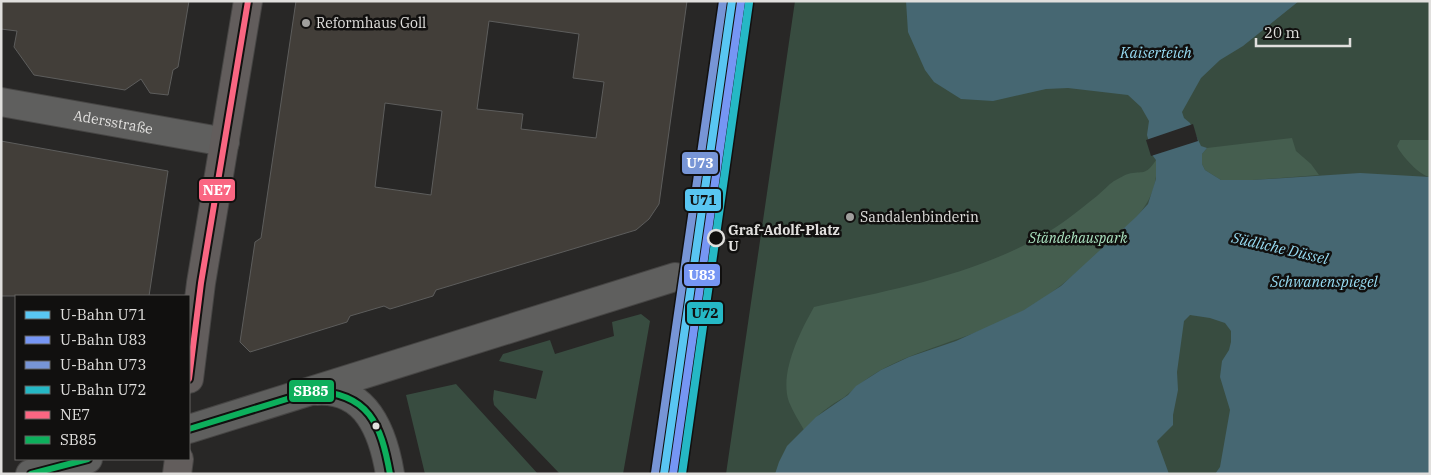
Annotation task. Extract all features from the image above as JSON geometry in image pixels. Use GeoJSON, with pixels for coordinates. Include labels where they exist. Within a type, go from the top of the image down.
{"type":"FeatureCollection","features":[{"type":"Feature","properties":{"kind":"main road"},"geometry":{"type":"LineString","coordinates":[[190,370],[201,284],[248,1]]}},
{"type":"Feature","properties":{"kind":"main road"},"geometry":{"type":"LineString","coordinates":[[670,474],[736,1]]}},
{"type":"Feature","properties":{"kind":"main road"},"geometry":{"type":"LineString","coordinates":[[177,474],[179,460]]}},
{"type":"Feature","properties":{"kind":"street","name":"Adersstraße"},"geometry":{"type":"LineString","coordinates":[[1,102],[225,142]]}},
{"type":"Feature","properties":{"kind":"street"},"geometry":{"type":"LineString","coordinates":[[190,429],[675,277],[697,281]]}},
{"type":"Feature","properties":{"kind":"street"},"geometry":{"type":"LineString","coordinates":[[313,391],[325,390],[344,394],[363,406],[375,423],[382,438],[390,474]]}},
{"type":"Feature","properties":{"kind":"street"},"geometry":{"type":"LineString","coordinates":[[30,474],[84,460]]}},
{"type":"Feature","properties":{"kind":"green space","name":"Ständehauspark"},"geometry":{"type":"Polygon","coordinates":[[[795,1],[1430,1],[1430,474],[726,474],[795,1]]]}},
{"type":"Feature","properties":{"kind":"green space"},"geometry":{"type":"Polygon","coordinates":[[[1292,138],[1296,151],[1311,164],[1319,175],[1253,180],[1221,180],[1205,170],[1202,164],[1202,154],[1207,148],[1292,138]]]}},
{"type":"Feature","properties":{"kind":"green space"},"geometry":{"type":"Polygon","coordinates":[[[1400,140],[1430,140],[1430,177],[1416,169],[1402,154],[1397,146],[1400,140]]]}},
{"type":"Feature","properties":{"kind":"green space"},"geometry":{"type":"Polygon","coordinates":[[[1156,160],[1154,185],[1145,206],[1138,216],[1059,287],[1037,303],[1008,319],[899,361],[881,370],[822,412],[804,430],[789,402],[787,378],[792,353],[814,307],[929,280],[957,272],[1012,251],[1038,238],[1061,223],[1114,181],[1128,174],[1146,171],[1156,160]]]}},
{"type":"Feature","properties":{"kind":"green space"},"geometry":{"type":"Polygon","coordinates":[[[641,314],[650,321],[623,474],[560,474],[494,405],[493,399],[494,390],[536,399],[543,371],[499,361],[503,354],[550,340],[555,354],[614,336],[612,322],[641,314]]]}},
{"type":"Feature","properties":{"kind":"green space"},"geometry":{"type":"Polygon","coordinates":[[[456,384],[538,474],[425,474],[406,395],[456,384]]]}},
{"type":"Feature","properties":{"kind":"water","name":"Schwanenspiegel"},"geometry":{"type":"Polygon","coordinates":[[[906,1],[1299,1],[1243,46],[1220,60],[1201,78],[1182,112],[1184,118],[1190,123],[1201,146],[1207,148],[1202,154],[1202,164],[1205,170],[1221,180],[1253,180],[1360,173],[1430,177],[1430,474],[1215,474],[1220,467],[1230,410],[1220,377],[1222,361],[1229,350],[1231,342],[1231,331],[1225,323],[1210,318],[1190,315],[1184,321],[1177,372],[1178,390],[1173,425],[1157,441],[1169,474],[775,474],[787,446],[816,417],[848,395],[856,386],[881,370],[909,357],[956,341],[1024,310],[1061,286],[1148,204],[1156,179],[1156,160],[1147,135],[1149,121],[1141,107],[1128,95],[1068,88],[1046,89],[993,101],[961,99],[934,82],[925,70],[908,32],[906,1]]]}},
{"type":"Feature","properties":{"kind":"pier"},"geometry":{"type":"Polygon","coordinates":[[[1193,124],[1198,141],[1151,156],[1146,140],[1193,124]]]}},
{"type":"Feature","properties":{"kind":"building"},"geometry":{"type":"Polygon","coordinates":[[[1,1],[189,1],[178,67],[173,70],[168,95],[150,93],[141,79],[125,90],[34,75],[14,47],[17,31],[1,29],[1,1]]]}},
{"type":"Feature","properties":{"kind":"building"},"geometry":{"type":"Polygon","coordinates":[[[296,1],[687,1],[659,204],[649,219],[636,230],[436,290],[433,296],[390,309],[384,306],[350,316],[347,322],[250,352],[240,342],[255,242],[261,238],[296,1]],[[489,21],[477,109],[523,114],[521,129],[596,138],[604,82],[573,78],[579,34],[489,21]],[[385,103],[375,187],[431,195],[442,111],[385,103]]]}},
{"type":"Feature","properties":{"kind":"building"},"geometry":{"type":"Polygon","coordinates":[[[1,141],[168,171],[149,295],[1,296],[1,141]]]}},
{"type":"Feature","properties":{"kind":"metro line","name":"U73"},"geometry":{"type":"LineString","coordinates":[[655,473],[723,1]]}},
{"type":"Feature","properties":{"kind":"metro line","name":"U71"},"geometry":{"type":"LineString","coordinates":[[664,474],[732,1]]}},
{"type":"Feature","properties":{"kind":"metro line","name":"U83"},"geometry":{"type":"LineString","coordinates":[[673,474],[741,2]]}},
{"type":"Feature","properties":{"kind":"metro line","name":"U72"},"geometry":{"type":"LineString","coordinates":[[682,474],[749,3]]}},
{"type":"Feature","properties":{"kind":"transit line","name":"NE7"},"geometry":{"type":"LineString","coordinates":[[190,371],[201,283],[248,1]]}},
{"type":"Feature","properties":{"kind":"transit line","name":"NE7"},"geometry":{"type":"LineString","coordinates":[[670,474],[736,1]]}},
{"type":"Feature","properties":{"kind":"transit line","name":"SB85"},"geometry":{"type":"LineString","coordinates":[[190,429],[313,391],[332,393],[360,405],[369,414],[382,440],[390,474]]}},
{"type":"Feature","properties":{"kind":"transit line","name":"SB85"},"geometry":{"type":"LineString","coordinates":[[31,474],[84,460]]}},
{"type":"Feature","properties":{"kind":"place","name":"Reformhaus Goll"},"geometry":{"type":"Point","coordinates":[306,23]}},
{"type":"Feature","properties":{"kind":"place","name":"Sandalenbinderin"},"geometry":{"type":"Point","coordinates":[850,217]}},
{"type":"Feature","properties":{"kind":"place","name":"Graf-Adolf-Platz U"},"geometry":{"type":"Point","coordinates":[716,238]}},
{"type":"Feature","properties":{"kind":"water label","name":"Kaiserteich"},"geometry":{"type":"Point","coordinates":[1156,52]}},
{"type":"Feature","properties":{"kind":"water label","name":"Südliche Düssel"},"geometry":{"type":"Point","coordinates":[1280,248]}}]}
